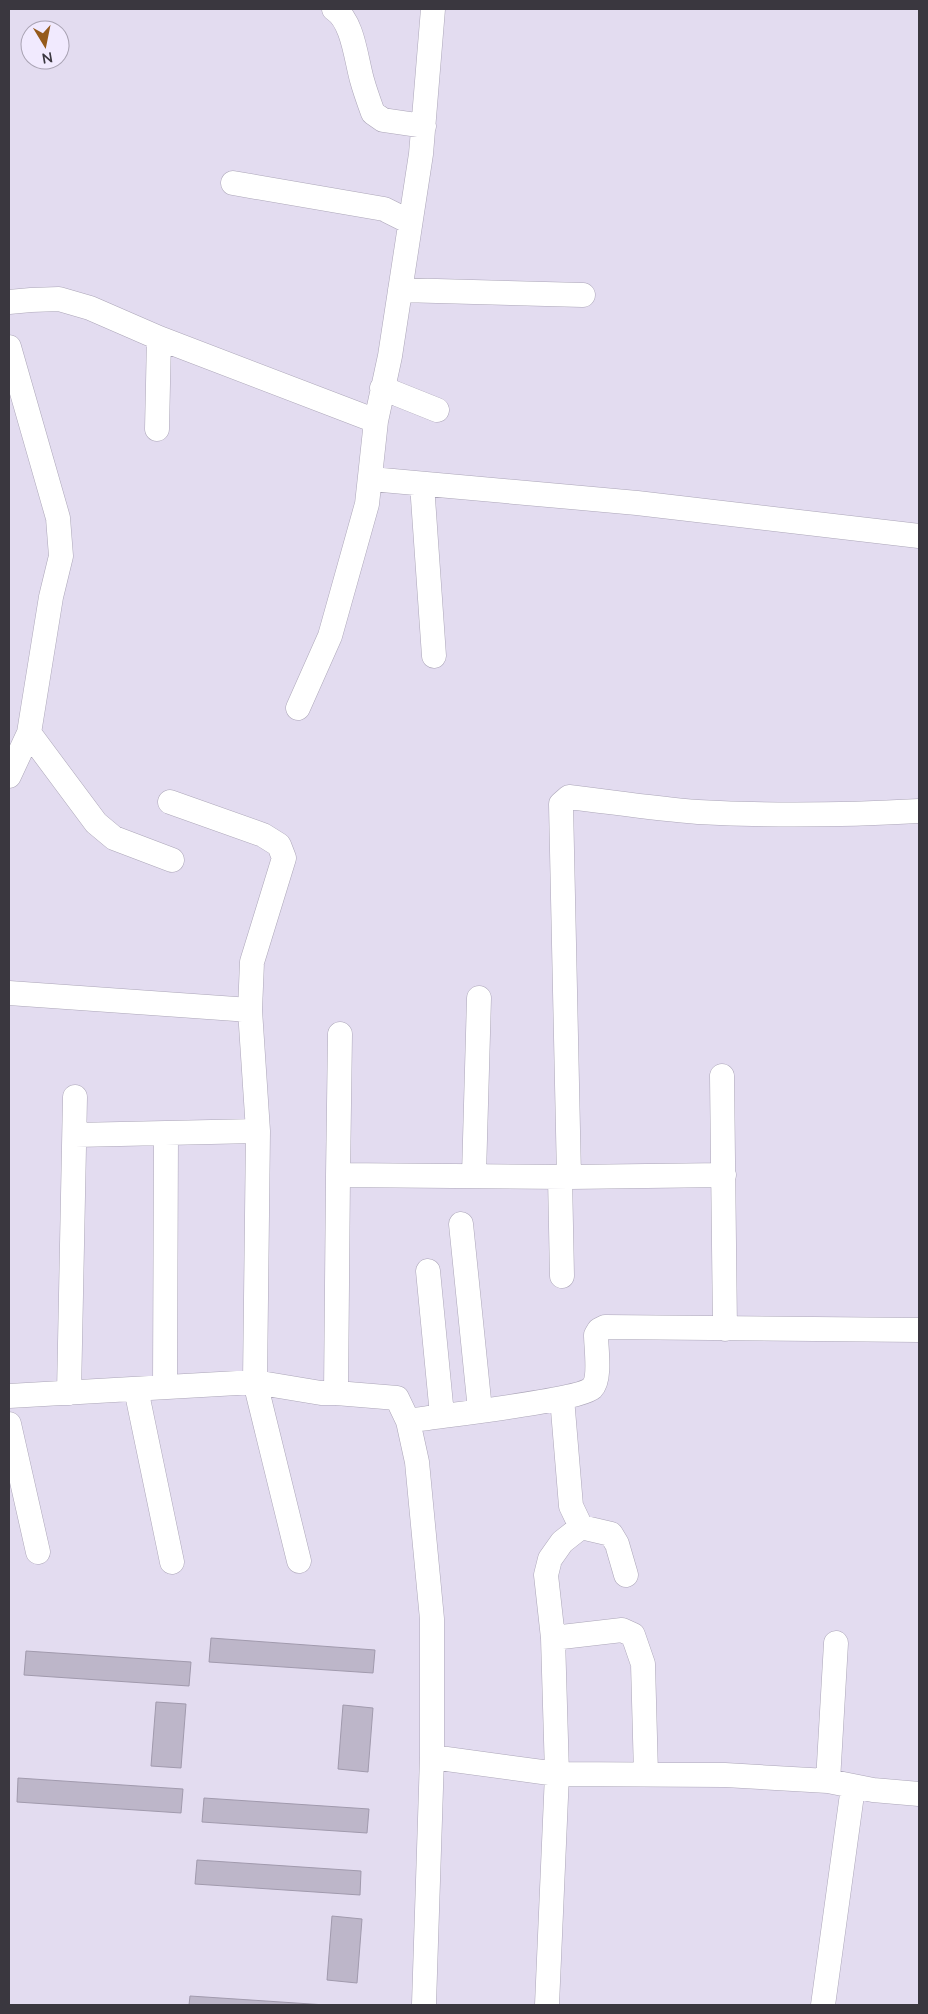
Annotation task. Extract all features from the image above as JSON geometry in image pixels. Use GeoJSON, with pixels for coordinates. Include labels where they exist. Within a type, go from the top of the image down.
{"type":"FeatureCollection","features":[{"type":"Feature","properties":{"kind":"street"},"geometry":{"type":"LineString","coordinates":[[334,9],[341,13],[351,35],[362,81],[373,113],[383,120],[424,126]]}},
{"type":"Feature","properties":{"kind":"street"},"geometry":{"type":"LineString","coordinates":[[298,708],[330,636],[367,504],[376,421],[390,356],[421,154],[433,9]]}},
{"type":"Feature","properties":{"kind":"street"},"geometry":{"type":"LineString","coordinates":[[233,183],[384,209],[410,222]]}},
{"type":"Feature","properties":{"kind":"street"},"geometry":{"type":"LineString","coordinates":[[400,290],[583,295]]}},
{"type":"Feature","properties":{"kind":"street"},"geometry":{"type":"LineString","coordinates":[[9,302],[59,299],[90,308],[159,338],[376,421]]}},
{"type":"Feature","properties":{"kind":"street"},"geometry":{"type":"LineString","coordinates":[[157,429],[159,338]]}},
{"type":"Feature","properties":{"kind":"street"},"geometry":{"type":"LineString","coordinates":[[9,347],[58,518],[61,556],[51,597],[29,733],[9,776]]}},
{"type":"Feature","properties":{"kind":"street"},"geometry":{"type":"LineString","coordinates":[[382,388],[437,410]]}},
{"type":"Feature","properties":{"kind":"street"},"geometry":{"type":"LineString","coordinates":[[371,479],[637,503],[919,536]]}},
{"type":"Feature","properties":{"kind":"street"},"geometry":{"type":"LineString","coordinates":[[422,484],[434,656]]}},
{"type":"Feature","properties":{"kind":"street"},"geometry":{"type":"LineString","coordinates":[[29,733],[96,823],[114,838],[172,860]]}},
{"type":"Feature","properties":{"kind":"street"},"geometry":{"type":"LineString","coordinates":[[562,1276],[565,1177],[561,804],[564,799],[569,797],[696,812],[754,814],[840,814],[919,811]]}},
{"type":"Feature","properties":{"kind":"street"},"geometry":{"type":"LineString","coordinates":[[170,802],[263,835],[279,845],[284,858],[252,962],[250,1010],[258,1131],[255,1382],[300,1561]]}},
{"type":"Feature","properties":{"kind":"street"},"geometry":{"type":"LineString","coordinates":[[9,993],[250,1010]]}},
{"type":"Feature","properties":{"kind":"street"},"geometry":{"type":"LineString","coordinates":[[474,1175],[479,998]]}},
{"type":"Feature","properties":{"kind":"street"},"geometry":{"type":"LineString","coordinates":[[336,1393],[340,1034]]}},
{"type":"Feature","properties":{"kind":"street"},"geometry":{"type":"LineString","coordinates":[[722,1076],[725,1328]]}},
{"type":"Feature","properties":{"kind":"street"},"geometry":{"type":"LineString","coordinates":[[69,1393],[76,1135],[75,1097]]}},
{"type":"Feature","properties":{"kind":"street"},"geometry":{"type":"LineString","coordinates":[[76,1135],[258,1131]]}},
{"type":"Feature","properties":{"kind":"street"},"geometry":{"type":"LineString","coordinates":[[166,1133],[166,1387]]}},
{"type":"Feature","properties":{"kind":"street"},"geometry":{"type":"LineString","coordinates":[[338,1175],[565,1177],[724,1175]]}},
{"type":"Feature","properties":{"kind":"street"},"geometry":{"type":"LineString","coordinates":[[461,1224],[480,1410]]}},
{"type":"Feature","properties":{"kind":"street"},"geometry":{"type":"LineString","coordinates":[[428,1271],[442,1415]]}},
{"type":"Feature","properties":{"kind":"street"},"geometry":{"type":"LineString","coordinates":[[408,1421],[562,1398],[591,1389],[595,1384],[597,1374],[596,1335],[599,1330],[605,1327],[919,1330]]}},
{"type":"Feature","properties":{"kind":"street"},"geometry":{"type":"LineString","coordinates":[[9,1396],[255,1382],[321,1393],[397,1398],[408,1421],[417,1462],[432,1619],[432,1757],[424,2004]]}},
{"type":"Feature","properties":{"kind":"street"},"geometry":{"type":"LineString","coordinates":[[136,1389],[172,1562]]}},
{"type":"Feature","properties":{"kind":"street"},"geometry":{"type":"LineString","coordinates":[[562,1398],[571,1506],[581,1526],[611,1534],[617,1544],[626,1575]]}},
{"type":"Feature","properties":{"kind":"street"},"geometry":{"type":"LineString","coordinates":[[9,1424],[38,1552]]}},
{"type":"Feature","properties":{"kind":"street"},"geometry":{"type":"LineString","coordinates":[[547,2005],[557,1774],[553,1638],[546,1575],[550,1559],[562,1542],[581,1526]]}},
{"type":"Feature","properties":{"kind":"street"},"geometry":{"type":"LineString","coordinates":[[553,1638],[622,1630],[633,1635],[643,1664],[646,1774]]}},
{"type":"Feature","properties":{"kind":"street"},"geometry":{"type":"LineString","coordinates":[[828,1781],[836,1643]]}},
{"type":"Feature","properties":{"kind":"street"},"geometry":{"type":"LineString","coordinates":[[432,1757],[557,1774],[725,1775],[828,1781],[853,1787],[919,1794]]}},
{"type":"Feature","properties":{"kind":"street"},"geometry":{"type":"LineString","coordinates":[[823,2005],[853,1787]]}},
{"type":"Feature","properties":{"kind":"building"},"geometry":{"type":"Polygon","coordinates":[[[211,1638],[375,1650],[373,1673],[209,1662],[211,1638]]]}},
{"type":"Feature","properties":{"kind":"building"},"geometry":{"type":"Polygon","coordinates":[[[26,1651],[191,1662],[189,1686],[24,1675],[26,1651]]]}},
{"type":"Feature","properties":{"kind":"building"},"geometry":{"type":"Polygon","coordinates":[[[156,1702],[186,1704],[181,1768],[151,1766],[156,1702]]]}},
{"type":"Feature","properties":{"kind":"building"},"geometry":{"type":"Polygon","coordinates":[[[343,1705],[373,1708],[368,1772],[338,1769],[343,1705]]]}},
{"type":"Feature","properties":{"kind":"building"},"geometry":{"type":"Polygon","coordinates":[[[18,1778],[183,1789],[181,1813],[17,1802],[18,1778]]]}},
{"type":"Feature","properties":{"kind":"building"},"geometry":{"type":"Polygon","coordinates":[[[204,1798],[369,1809],[367,1833],[202,1822],[204,1798]]]}},
{"type":"Feature","properties":{"kind":"building"},"geometry":{"type":"Polygon","coordinates":[[[197,1860],[361,1871],[360,1895],[195,1884],[197,1860]]]}},
{"type":"Feature","properties":{"kind":"building"},"geometry":{"type":"Polygon","coordinates":[[[332,1916],[362,1919],[357,1983],[327,1980],[332,1916]]]}},
{"type":"Feature","properties":{"kind":"building"},"geometry":{"type":"Polygon","coordinates":[[[190,1996],[326,2005],[189,2005],[190,1996]]]}}]}
